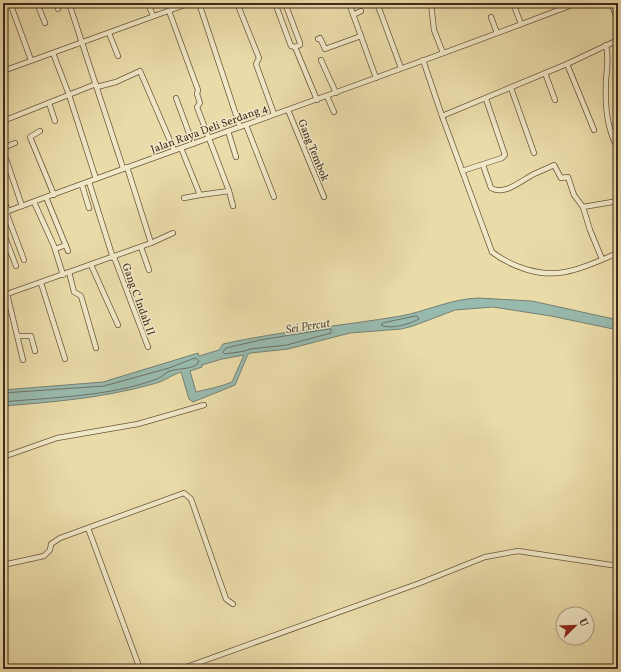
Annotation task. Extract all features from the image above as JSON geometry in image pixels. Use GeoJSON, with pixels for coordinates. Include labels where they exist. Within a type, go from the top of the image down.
{"type":"FeatureCollection","features":[{"type":"Feature","properties":{"kind":"street"},"geometry":{"type":"LineString","coordinates":[[10,3],[31,60]]}},
{"type":"Feature","properties":{"kind":"street"},"geometry":{"type":"LineString","coordinates":[[37,3],[45,23]]}},
{"type":"Feature","properties":{"kind":"street"},"geometry":{"type":"LineString","coordinates":[[56,3],[58,9]]}},
{"type":"Feature","properties":{"kind":"street"},"geometry":{"type":"LineString","coordinates":[[69,3],[151,243]]}},
{"type":"Feature","properties":{"kind":"street"},"geometry":{"type":"LineString","coordinates":[[148,3],[153,16]]}},
{"type":"Feature","properties":{"kind":"street"},"geometry":{"type":"LineString","coordinates":[[3,71],[190,3]]}},
{"type":"Feature","properties":{"kind":"street"},"geometry":{"type":"LineString","coordinates":[[199,3],[240,127]]}},
{"type":"Feature","properties":{"kind":"street"},"geometry":{"type":"LineString","coordinates":[[237,3],[259,58],[256,64],[274,114]]}},
{"type":"Feature","properties":{"kind":"street"},"geometry":{"type":"LineString","coordinates":[[275,3],[291,46],[295,47],[317,100]]}},
{"type":"Feature","properties":{"kind":"street"},"geometry":{"type":"LineString","coordinates":[[285,3],[300,43],[295,47]]}},
{"type":"Feature","properties":{"kind":"street"},"geometry":{"type":"LineString","coordinates":[[349,3],[376,78]]}},
{"type":"Feature","properties":{"kind":"street"},"geometry":{"type":"LineString","coordinates":[[377,3],[401,68]]}},
{"type":"Feature","properties":{"kind":"street"},"geometry":{"type":"LineString","coordinates":[[431,3],[434,30],[443,53]]}},
{"type":"Feature","properties":{"kind":"street"},"geometry":{"type":"LineString","coordinates":[[513,3],[521,24]]}},
{"type":"Feature","properties":{"kind":"street","name":"Jalan Raya Deli Serdang 4"},"geometry":{"type":"LineString","coordinates":[[6,212],[193,144],[208,137],[317,100],[577,3]]}},
{"type":"Feature","properties":{"kind":"street"},"geometry":{"type":"LineString","coordinates":[[611,3],[618,20]]}},
{"type":"Feature","properties":{"kind":"street"},"geometry":{"type":"LineString","coordinates":[[169,11],[198,90],[197,94],[200,102],[197,107],[229,191],[233,206]]}},
{"type":"Feature","properties":{"kind":"street"},"geometry":{"type":"LineString","coordinates":[[353,15],[361,11]]}},
{"type":"Feature","properties":{"kind":"street"},"geometry":{"type":"LineString","coordinates":[[491,17],[497,33]]}},
{"type":"Feature","properties":{"kind":"street"},"geometry":{"type":"LineString","coordinates":[[109,33],[118,56]]}},
{"type":"Feature","properties":{"kind":"street"},"geometry":{"type":"LineString","coordinates":[[318,39],[320,38],[325,49],[361,36]]}},
{"type":"Feature","properties":{"kind":"street"},"geometry":{"type":"LineString","coordinates":[[442,116],[486,99],[567,64],[617,40],[618,47]]}},
{"type":"Feature","properties":{"kind":"street"},"geometry":{"type":"LineString","coordinates":[[606,45],[608,56],[606,106],[608,128],[618,149]]}},
{"type":"Feature","properties":{"kind":"street"},"geometry":{"type":"LineString","coordinates":[[52,53],[69,95],[96,179]]}},
{"type":"Feature","properties":{"kind":"street"},"geometry":{"type":"LineString","coordinates":[[321,60],[336,93]]}},
{"type":"Feature","properties":{"kind":"street"},"geometry":{"type":"LineString","coordinates":[[422,60],[489,249],[496,255],[522,268],[548,273],[568,272],[618,253]]}},
{"type":"Feature","properties":{"kind":"street"},"geometry":{"type":"LineString","coordinates":[[567,64],[594,130]]}},
{"type":"Feature","properties":{"kind":"street"},"geometry":{"type":"LineString","coordinates":[[3,121],[96,85],[116,82],[140,71],[174,150]]}},
{"type":"Feature","properties":{"kind":"street"},"geometry":{"type":"LineString","coordinates":[[545,73],[555,100]]}},
{"type":"Feature","properties":{"kind":"street"},"geometry":{"type":"LineString","coordinates":[[511,88],[534,153]]}},
{"type":"Feature","properties":{"kind":"street"},"geometry":{"type":"LineString","coordinates":[[327,96],[334,112]]}},
{"type":"Feature","properties":{"kind":"street"},"geometry":{"type":"LineString","coordinates":[[176,98],[193,144]]}},
{"type":"Feature","properties":{"kind":"street"},"geometry":{"type":"LineString","coordinates":[[462,171],[502,158],[505,155],[486,99]]}},
{"type":"Feature","properties":{"kind":"street"},"geometry":{"type":"LineString","coordinates":[[49,103],[55,121]]}},
{"type":"Feature","properties":{"kind":"street","name":"Gang Tembok"},"geometry":{"type":"LineString","coordinates":[[288,110],[324,197]]}},
{"type":"Feature","properties":{"kind":"street"},"geometry":{"type":"LineString","coordinates":[[246,125],[274,197]]}},
{"type":"Feature","properties":{"kind":"street"},"geometry":{"type":"LineString","coordinates":[[40,131],[30,136],[54,195]]}},
{"type":"Feature","properties":{"kind":"street"},"geometry":{"type":"LineString","coordinates":[[228,131],[236,157]]}},
{"type":"Feature","properties":{"kind":"street"},"geometry":{"type":"LineString","coordinates":[[3,148],[15,143]]}},
{"type":"Feature","properties":{"kind":"street"},"geometry":{"type":"LineString","coordinates":[[181,148],[200,195]]}},
{"type":"Feature","properties":{"kind":"street"},"geometry":{"type":"LineString","coordinates":[[3,155],[22,206]]}},
{"type":"Feature","properties":{"kind":"street"},"geometry":{"type":"LineString","coordinates":[[483,165],[491,188],[499,190],[519,184],[533,174],[554,165],[561,178],[568,177],[574,196],[583,207],[602,260]]}},
{"type":"Feature","properties":{"kind":"street","name":"Gang C Indah II"},"geometry":{"type":"LineString","coordinates":[[89,182],[114,258],[148,347]]}},
{"type":"Feature","properties":{"kind":"street"},"geometry":{"type":"LineString","coordinates":[[82,185],[89,208]]}},
{"type":"Feature","properties":{"kind":"street"},"geometry":{"type":"LineString","coordinates":[[184,198],[229,191]]}},
{"type":"Feature","properties":{"kind":"street"},"geometry":{"type":"LineString","coordinates":[[3,197],[6,212],[24,260]]}},
{"type":"Feature","properties":{"kind":"street"},"geometry":{"type":"LineString","coordinates":[[46,198],[68,251]]}},
{"type":"Feature","properties":{"kind":"street"},"geometry":{"type":"LineString","coordinates":[[583,207],[618,201]]}},
{"type":"Feature","properties":{"kind":"street"},"geometry":{"type":"LineString","coordinates":[[34,202],[55,249],[63,275]]}},
{"type":"Feature","properties":{"kind":"street"},"geometry":{"type":"LineString","coordinates":[[3,232],[16,266]]}},
{"type":"Feature","properties":{"kind":"street"},"geometry":{"type":"LineString","coordinates":[[23,360],[18,336],[5,295],[69,272],[114,258],[173,234]]}},
{"type":"Feature","properties":{"kind":"street"},"geometry":{"type":"LineString","coordinates":[[55,249],[66,245]]}},
{"type":"Feature","properties":{"kind":"street"},"geometry":{"type":"LineString","coordinates":[[141,247],[150,270]]}},
{"type":"Feature","properties":{"kind":"street"},"geometry":{"type":"LineString","coordinates":[[91,265],[118,325]]}},
{"type":"Feature","properties":{"kind":"street"},"geometry":{"type":"LineString","coordinates":[[69,272],[74,292],[81,296],[96,348]]}},
{"type":"Feature","properties":{"kind":"street"},"geometry":{"type":"LineString","coordinates":[[41,283],[65,359]]}},
{"type":"Feature","properties":{"kind":"street"},"geometry":{"type":"LineString","coordinates":[[18,336],[31,336],[35,351]]}},
{"type":"Feature","properties":{"kind":"street"},"geometry":{"type":"LineString","coordinates":[[3,457],[57,438],[138,424],[204,404]]}},
{"type":"Feature","properties":{"kind":"street"},"geometry":{"type":"LineString","coordinates":[[3,565],[44,556],[48,553],[53,542],[184,493],[191,499],[226,599],[234,604]]}},
{"type":"Feature","properties":{"kind":"street"},"geometry":{"type":"LineString","coordinates":[[88,528],[140,669]]}},
{"type":"Feature","properties":{"kind":"street"},"geometry":{"type":"LineString","coordinates":[[181,669],[420,583],[485,557],[518,551],[618,566]]}},
{"type":"Feature","properties":{"kind":"water","name":"Sei Percut"},"geometry":{"type":"Polygon","coordinates":[[[478,298],[532,301],[618,320],[618,330],[551,316],[493,307],[455,310],[401,329],[350,333],[288,349],[248,354],[235,385],[193,402],[189,399],[181,372],[157,383],[116,393],[60,401],[3,406],[3,390],[103,382],[198,353],[199,356],[219,350],[223,344],[245,339],[401,316],[468,299],[478,298]],[[244,355],[222,359],[202,365],[202,367],[190,371],[196,392],[232,382],[244,355]]]}}]}
